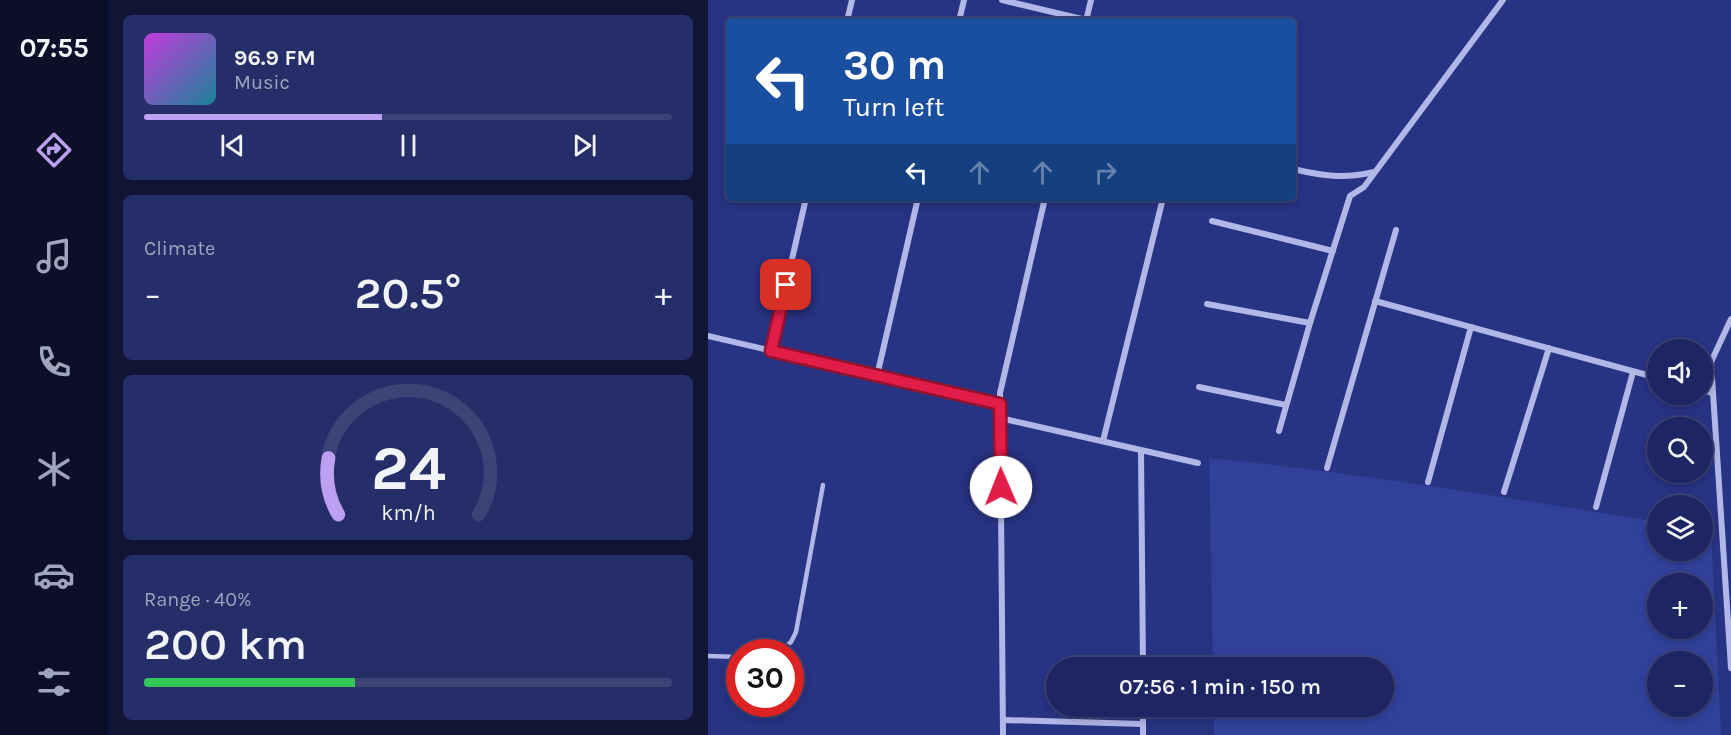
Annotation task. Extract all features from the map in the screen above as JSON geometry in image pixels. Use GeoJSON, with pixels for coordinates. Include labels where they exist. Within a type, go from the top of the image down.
{"type":"FeatureCollection","features":[{"type":"Feature","properties":{"kind":"street"},"geometry":{"type":"LineString","coordinates":[[848,18],[852,0]]}},
{"type":"Feature","properties":{"kind":"street"},"geometry":{"type":"LineString","coordinates":[[960,18],[964,0]]}},
{"type":"Feature","properties":{"kind":"street"},"geometry":{"type":"LineString","coordinates":[[1002,0],[1078,18]]}},
{"type":"Feature","properties":{"kind":"street"},"geometry":{"type":"LineString","coordinates":[[1086,18],[1090,0]]}},
{"type":"Feature","properties":{"kind":"street"},"geometry":{"type":"LineString","coordinates":[[1279,431],[1350,196],[1364,187],[1503,0]]}},
{"type":"Feature","properties":{"kind":"street"},"geometry":{"type":"LineString","coordinates":[[1296,170],[1352,177],[1374,172]]}},
{"type":"Feature","properties":{"kind":"street"},"geometry":{"type":"LineString","coordinates":[[771,351],[805,201]]}},
{"type":"Feature","properties":{"kind":"street"},"geometry":{"type":"LineString","coordinates":[[877,376],[917,201]]}},
{"type":"Feature","properties":{"kind":"street"},"geometry":{"type":"LineString","coordinates":[[1003,735],[1000,393],[1044,201]]}},
{"type":"Feature","properties":{"kind":"street"},"geometry":{"type":"LineString","coordinates":[[1103,441],[1162,201]]}},
{"type":"Feature","properties":{"kind":"street"},"geometry":{"type":"LineString","coordinates":[[1212,221],[1333,251]]}},
{"type":"Feature","properties":{"kind":"street"},"geometry":{"type":"LineString","coordinates":[[1327,468],[1396,230]]}},
{"type":"Feature","properties":{"kind":"street"},"geometry":{"type":"LineString","coordinates":[[1375,301],[1647,375]]}},
{"type":"Feature","properties":{"kind":"street"},"geometry":{"type":"LineString","coordinates":[[1207,304],[1310,323]]}},
{"type":"Feature","properties":{"kind":"street"},"geometry":{"type":"LineString","coordinates":[[1713,361],[1731,319]]}},
{"type":"Feature","properties":{"kind":"street"},"geometry":{"type":"LineString","coordinates":[[1428,482],[1471,327]]}},
{"type":"Feature","properties":{"kind":"street"},"geometry":{"type":"LineString","coordinates":[[708,336],[1000,404]]}},
{"type":"Feature","properties":{"kind":"street"},"geometry":{"type":"LineString","coordinates":[[1504,492],[1549,348]]}},
{"type":"Feature","properties":{"kind":"street"},"geometry":{"type":"LineString","coordinates":[[1596,507],[1633,372]]}},
{"type":"Feature","properties":{"kind":"street"},"geometry":{"type":"LineString","coordinates":[[1199,387],[1286,405]]}},
{"type":"Feature","properties":{"kind":"street"},"geometry":{"type":"LineString","coordinates":[[1713,393],[1731,668]]}},
{"type":"Feature","properties":{"kind":"street"},"geometry":{"type":"LineString","coordinates":[[1000,417],[1198,463]]}},
{"type":"Feature","properties":{"kind":"street"},"geometry":{"type":"LineString","coordinates":[[1141,450],[1143,657]]}},
{"type":"Feature","properties":{"kind":"street"},"geometry":{"type":"LineString","coordinates":[[1143,717],[1143,735]]}},
{"type":"Feature","properties":{"kind":"street"},"geometry":{"type":"LineString","coordinates":[[1003,720],[1143,724]]}},
{"type":"Feature","properties":{"kind":"lane"},"geometry":{"type":"LineString","coordinates":[[792,639],[796,632],[823,485]]}},
{"type":"Feature","properties":{"kind":"lane"},"geometry":{"type":"LineString","coordinates":[[708,656],[726,657]]}},
{"type":"Feature","properties":{"kind":"shaded area"},"geometry":{"type":"Polygon","coordinates":[[[1209,458],[1378,479],[1647,520],[1647,561],[1712,561],[1721,735],[1214,735],[1214,717],[1394,717],[1394,657],[1213,657],[1209,458]]]}},
{"type":"Feature","properties":{"kind":"route"},"geometry":{"type":"LineString","coordinates":[[786,285],[771,351],[1000,404],[1001,487]]}}]}
